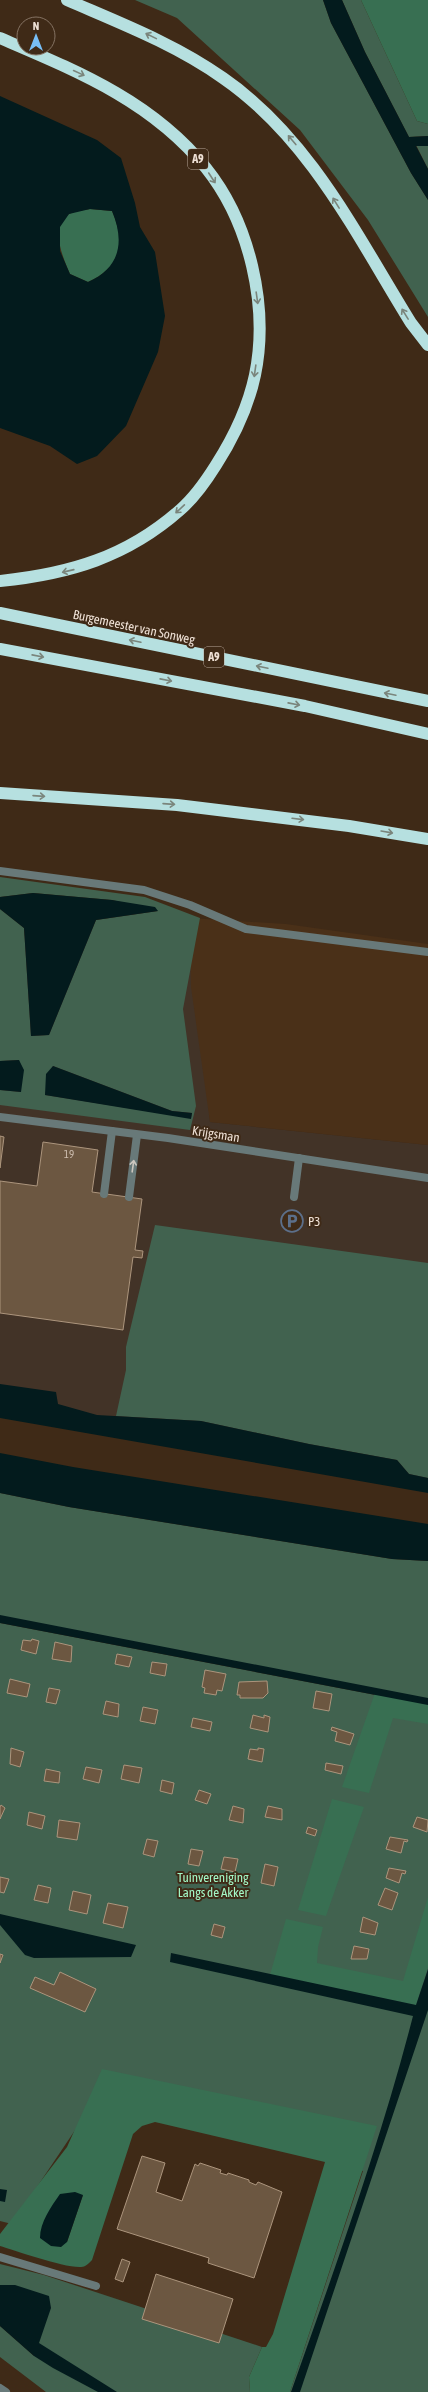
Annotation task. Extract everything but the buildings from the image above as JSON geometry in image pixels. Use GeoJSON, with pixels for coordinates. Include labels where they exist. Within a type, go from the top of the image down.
{"type":"FeatureCollection","features":[{"type":"Feature","properties":{"kind":"highway"},"geometry":{"type":"LineString","coordinates":[[66,0],[148,34],[186,54],[224,78],[258,105],[290,137],[316,171],[411,323],[428,345]]}},
{"type":"Feature","properties":{"kind":"highway","name":"A9"},"geometry":{"type":"LineString","coordinates":[[0,38],[117,93],[145,110],[184,142],[208,170],[239,225],[252,268],[258,302],[259,332],[255,374],[246,406],[233,440],[206,480],[182,509],[152,532],[113,555],[73,570],[39,577],[0,581]]}},
{"type":"Feature","properties":{"kind":"highway","name":"Burgemeester van Sonweg"},"geometry":{"type":"LineString","coordinates":[[0,613],[428,701]]}},
{"type":"Feature","properties":{"kind":"highway"},"geometry":{"type":"LineString","coordinates":[[0,649],[305,706],[428,734]]}},
{"type":"Feature","properties":{"kind":"highway"},"geometry":{"type":"LineString","coordinates":[[0,793],[177,805],[349,826],[428,839]]}},
{"type":"Feature","properties":{"kind":"street"},"geometry":{"type":"LineString","coordinates":[[0,871],[144,890],[190,905],[246,929],[428,952]]}},
{"type":"Feature","properties":{"kind":"street","name":"Krijgsman"},"geometry":{"type":"LineString","coordinates":[[0,1117],[137,1134],[428,1178]]}},
{"type":"Feature","properties":{"kind":"street"},"geometry":{"type":"LineString","coordinates":[[104,1194],[112,1131]]}},
{"type":"Feature","properties":{"kind":"street"},"geometry":{"type":"LineString","coordinates":[[129,1197],[137,1134]]}},
{"type":"Feature","properties":{"kind":"street"},"geometry":{"type":"LineString","coordinates":[[294,1197],[299,1158]]}},
{"type":"Feature","properties":{"kind":"street"},"geometry":{"type":"LineString","coordinates":[[0,2257],[96,2286]]}},
{"type":"Feature","properties":{"kind":"street"},"geometry":{"type":"LineString","coordinates":[[0,2388],[6,2392]]}},
{"type":"Feature","properties":{"kind":"shaded area"},"geometry":{"type":"Polygon","coordinates":[[[190,918],[210,1122],[428,1145],[428,1482],[0,1408],[0,938],[190,918]]]}},
{"type":"Feature","properties":{"kind":"shaded area"},"geometry":{"type":"Polygon","coordinates":[[[190,918],[286,924],[428,944],[428,1145],[210,1122],[191,987],[190,918]]]}},
{"type":"Feature","properties":{"kind":"green space"},"geometry":{"type":"Polygon","coordinates":[[[135,0],[323,0],[331,23],[411,173],[428,200],[428,317],[368,220],[300,130],[177,18],[135,0]]]}},
{"type":"Feature","properties":{"kind":"green space"},"geometry":{"type":"Polygon","coordinates":[[[342,0],[361,0],[417,121],[428,124],[428,136],[409,137],[365,52],[342,0]]]}},
{"type":"Feature","properties":{"kind":"green space"},"geometry":{"type":"Polygon","coordinates":[[[361,0],[428,0],[428,124],[417,121],[361,0]]]}},
{"type":"Feature","properties":{"kind":"green space"},"geometry":{"type":"Polygon","coordinates":[[[416,145],[428,146],[428,169],[416,145]]]}},
{"type":"Feature","properties":{"kind":"green space"},"geometry":{"type":"Polygon","coordinates":[[[90,209],[112,211],[119,233],[119,244],[118,253],[108,269],[88,282],[70,274],[61,251],[59,234],[63,219],[69,214],[90,209]]]}},
{"type":"Feature","properties":{"kind":"green space"},"geometry":{"type":"Polygon","coordinates":[[[0,877],[145,897],[200,918],[183,1009],[196,1106],[190,1130],[0,1105],[0,1090],[21,1092],[19,1060],[0,1061],[0,909],[24,928],[31,1036],[49,1035],[96,920],[158,911],[112,900],[33,893],[0,897],[0,877]],[[53,1066],[45,1095],[191,1118],[192,1113],[172,1111],[53,1066]]]}},
{"type":"Feature","properties":{"kind":"green space"},"geometry":{"type":"Polygon","coordinates":[[[155,1225],[428,1263],[428,1478],[409,1474],[397,1460],[309,1444],[201,1421],[116,1416],[126,1370],[126,1347],[155,1225]]]}},
{"type":"Feature","properties":{"kind":"green space"},"geometry":{"type":"Polygon","coordinates":[[[0,1493],[69,1507],[392,1559],[428,1561],[428,1700],[0,1619],[0,1493]]]}},
{"type":"Feature","properties":{"kind":"green space","name":"Tuinvereniging Langs de Akker"},"geometry":{"type":"Polygon","coordinates":[[[0,1623],[428,1705],[428,2392],[290,2392],[363,2171],[102,2090],[12,2224],[0,2221],[0,1623]]]}},
{"type":"Feature","properties":{"kind":"green space"},"geometry":{"type":"Polygon","coordinates":[[[376,1690],[428,1700],[428,1724],[393,1718],[369,1793],[342,1787],[376,1690]]]}},
{"type":"Feature","properties":{"kind":"green space"},"geometry":{"type":"Polygon","coordinates":[[[332,1799],[364,1807],[326,1916],[298,1910],[332,1799]]]}},
{"type":"Feature","properties":{"kind":"green space"},"geometry":{"type":"Polygon","coordinates":[[[428,1897],[428,1967],[416,2005],[270,1975],[286,1919],[323,1927],[318,1947],[317,1963],[403,1981],[428,1897]]]}},
{"type":"Feature","properties":{"kind":"green space"},"geometry":{"type":"Polygon","coordinates":[[[102,2069],[377,2126],[290,2392],[250,2392],[249,2377],[262,2347],[266,2347],[273,2334],[325,2162],[155,2122],[142,2126],[133,2134],[92,2260],[87,2265],[79,2267],[69,2266],[30,2256],[0,2246],[0,2234],[67,2147],[102,2069]],[[83,2195],[40,2237],[67,2242],[83,2195]]]}},
{"type":"Feature","properties":{"kind":"green space"},"geometry":{"type":"Polygon","coordinates":[[[0,2264],[44,2275],[262,2347],[249,2377],[250,2392],[46,2392],[0,2357],[0,2326],[34,2356],[15,2285],[0,2285],[0,2264]]]}},
{"type":"Feature","properties":{"kind":"water"},"geometry":{"type":"Polygon","coordinates":[[[323,0],[342,0],[365,52],[409,137],[428,136],[428,146],[416,146],[428,169],[428,200],[411,173],[331,23],[323,0]]]}},
{"type":"Feature","properties":{"kind":"water"},"geometry":{"type":"Polygon","coordinates":[[[0,96],[97,140],[121,158],[135,203],[140,227],[155,252],[165,316],[158,352],[126,426],[97,456],[77,464],[50,446],[0,428],[0,96]],[[90,209],[69,214],[60,227],[60,251],[70,274],[88,282],[99,276],[113,262],[119,243],[116,222],[112,211],[90,209]]]}},
{"type":"Feature","properties":{"kind":"water"},"geometry":{"type":"Polygon","coordinates":[[[33,893],[112,900],[155,907],[158,911],[96,920],[49,1035],[31,1036],[24,928],[0,909],[0,897],[33,893]]]}},
{"type":"Feature","properties":{"kind":"water"},"geometry":{"type":"Polygon","coordinates":[[[19,1060],[24,1070],[21,1092],[0,1090],[0,1061],[19,1060]]]}},
{"type":"Feature","properties":{"kind":"water"},"geometry":{"type":"Polygon","coordinates":[[[53,1066],[172,1111],[192,1113],[191,1119],[45,1095],[46,1074],[53,1066]]]}},
{"type":"Feature","properties":{"kind":"water"},"geometry":{"type":"Polygon","coordinates":[[[0,1384],[56,1392],[58,1404],[97,1415],[201,1421],[309,1444],[397,1460],[409,1474],[428,1478],[428,1493],[0,1418],[0,1384]]]}},
{"type":"Feature","properties":{"kind":"water"},"geometry":{"type":"Polygon","coordinates":[[[0,1453],[73,1467],[428,1524],[428,1561],[392,1559],[69,1507],[0,1493],[0,1453]]]}},
{"type":"Feature","properties":{"kind":"water"},"geometry":{"type":"Polygon","coordinates":[[[0,1615],[428,1698],[428,1705],[0,1623],[0,1615]]]}},
{"type":"Feature","properties":{"kind":"water"},"geometry":{"type":"Polygon","coordinates":[[[0,1914],[136,1945],[131,1957],[34,1958],[25,1955],[0,1925],[0,1914]]]}},
{"type":"Feature","properties":{"kind":"water"},"geometry":{"type":"Polygon","coordinates":[[[171,1953],[416,2005],[428,1969],[428,2010],[300,2392],[291,2392],[371,2159],[413,2016],[170,1962],[171,1953]]]}},
{"type":"Feature","properties":{"kind":"water"},"geometry":{"type":"Polygon","coordinates":[[[0,2189],[7,2190],[5,2202],[0,2201],[0,2189]]]}},
{"type":"Feature","properties":{"kind":"water"},"geometry":{"type":"Polygon","coordinates":[[[75,2192],[83,2195],[67,2242],[61,2247],[51,2246],[40,2238],[40,2232],[44,2220],[60,2194],[75,2192]]]}},
{"type":"Feature","properties":{"kind":"water"},"geometry":{"type":"Polygon","coordinates":[[[0,2285],[15,2285],[49,2296],[51,2308],[39,2343],[117,2392],[98,2392],[53,2368],[34,2356],[0,2326],[0,2285]]]}},
{"type":"Feature","properties":{"kind":"place","name":"P3"},"geometry":{"type":"Point","coordinates":[292,1221]}}]}
